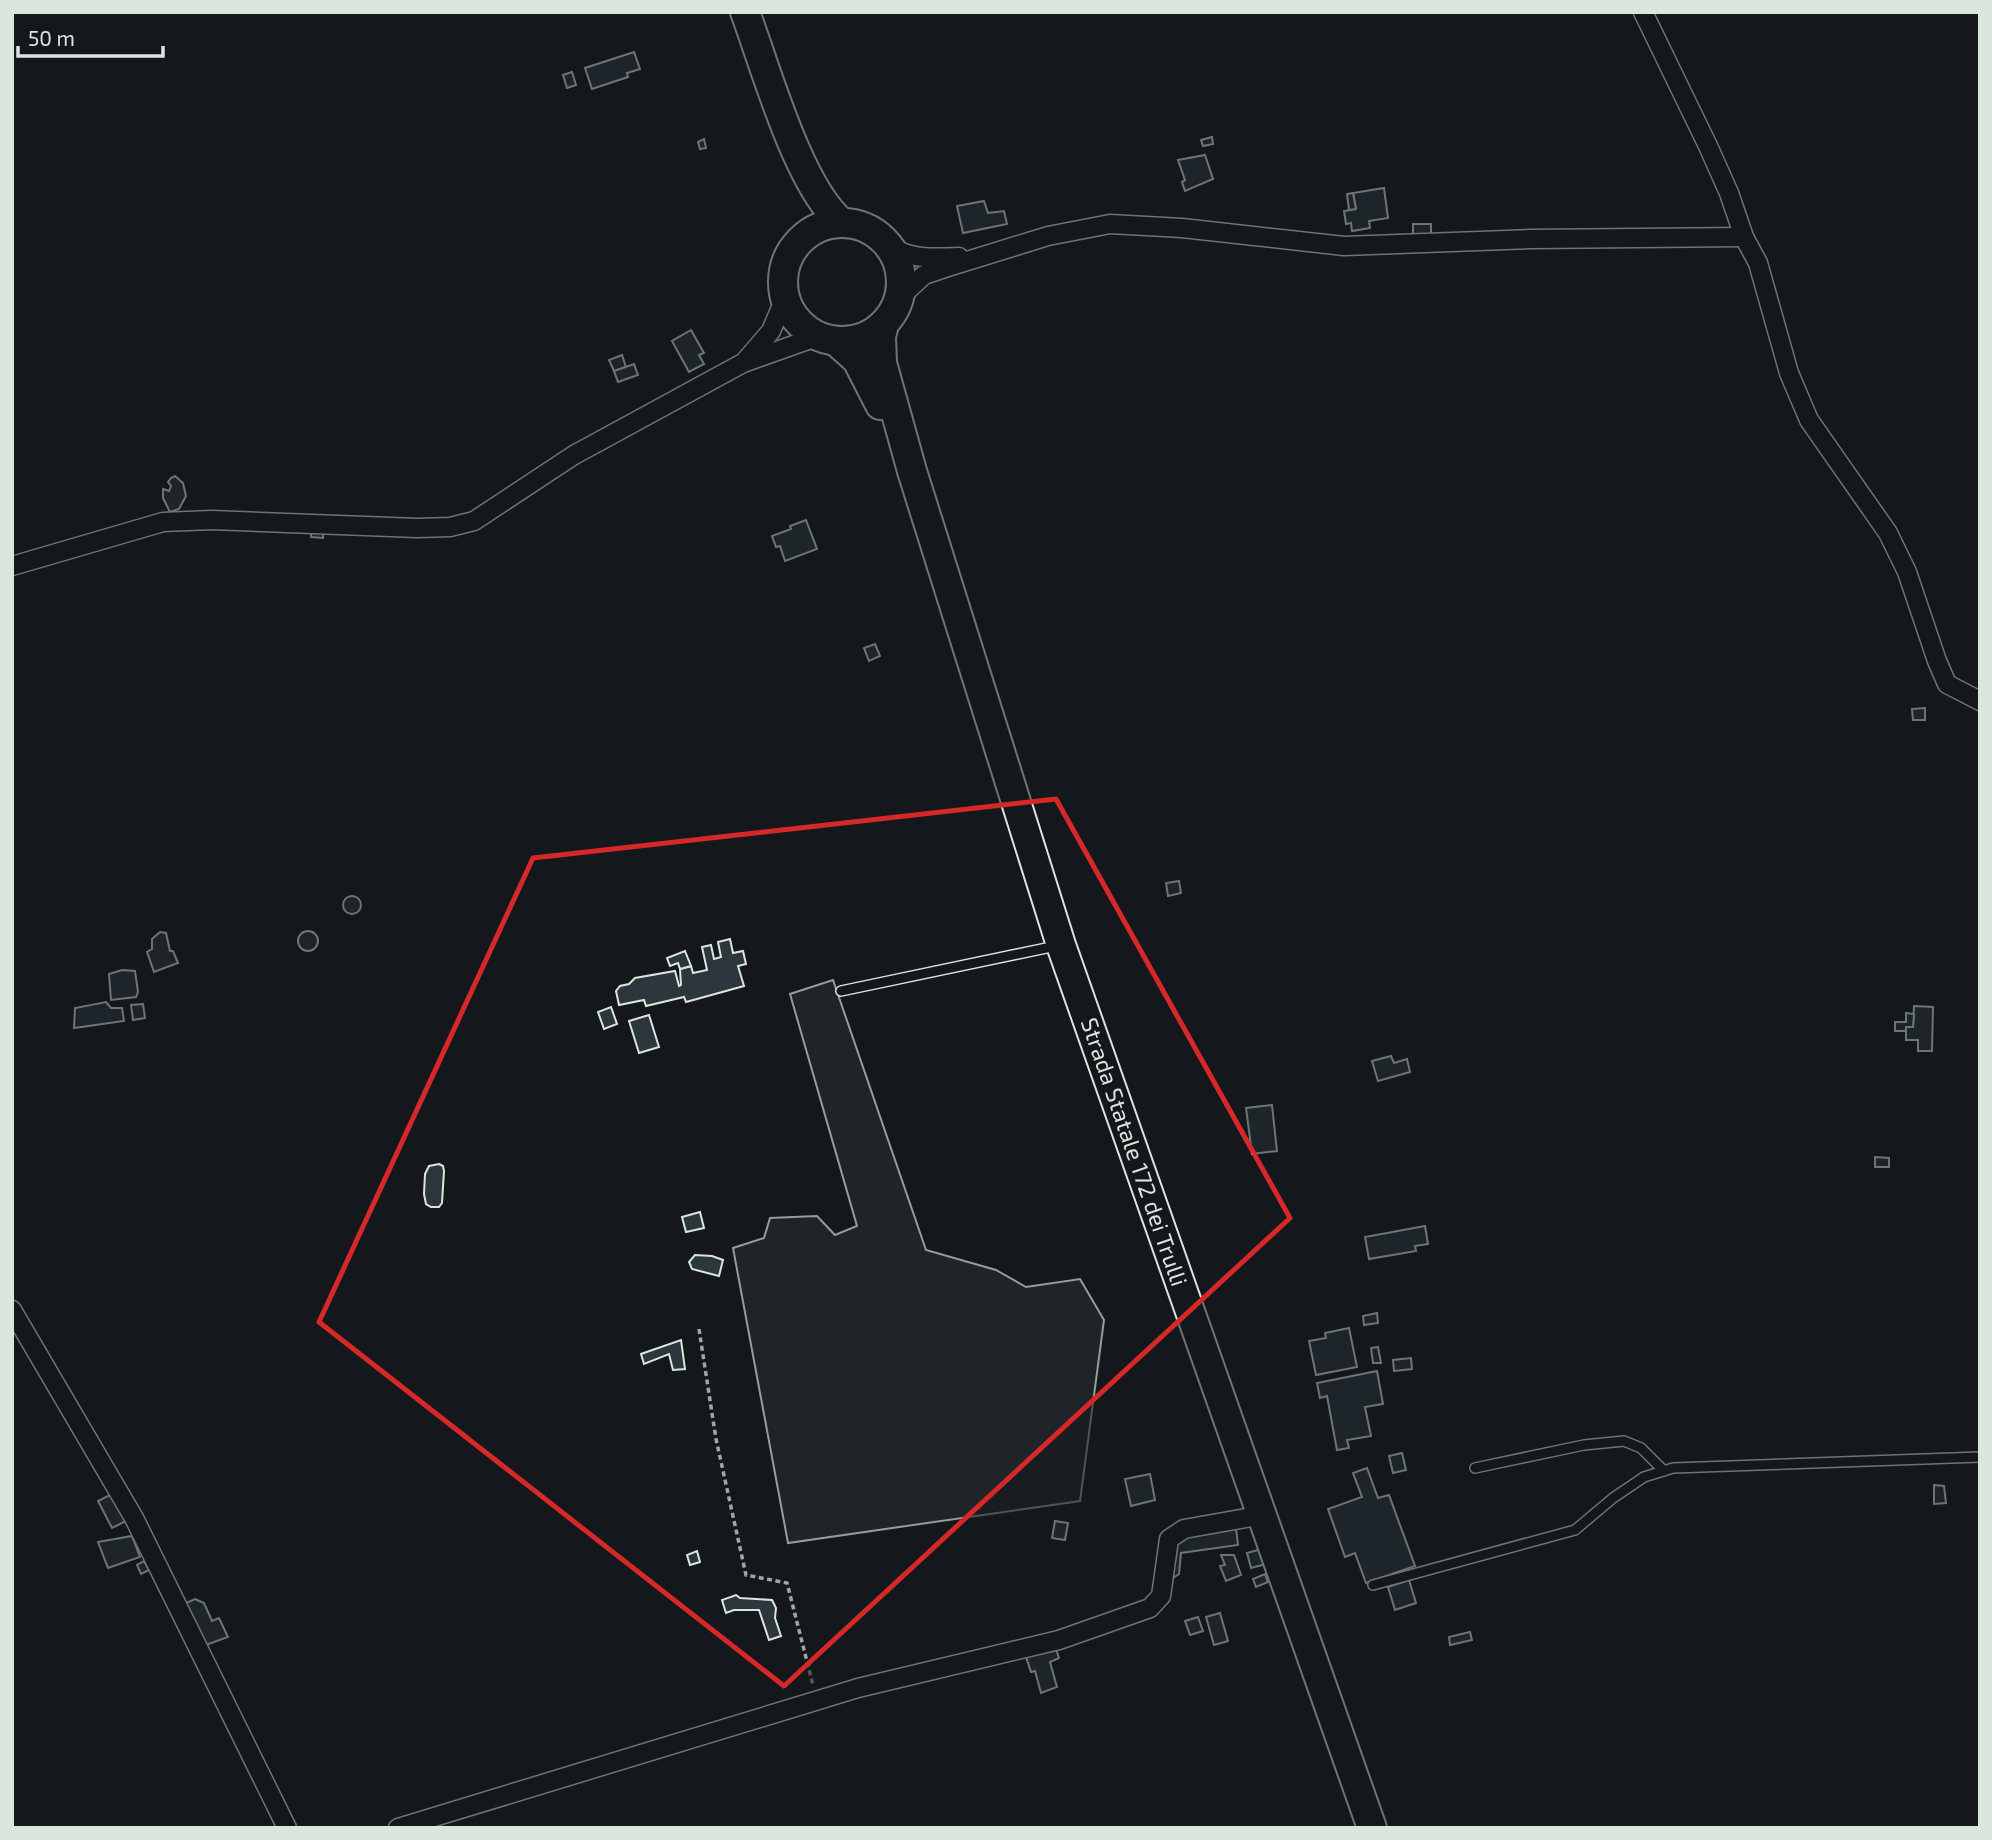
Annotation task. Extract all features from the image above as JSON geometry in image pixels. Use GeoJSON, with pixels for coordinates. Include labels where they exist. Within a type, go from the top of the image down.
{"type":"FeatureCollection","features":[{"type":"Feature","properties":{"kind":"main road"},"geometry":{"type":"LineString","coordinates":[[746,12],[805,171],[842,223]]}},
{"type":"Feature","properties":{"kind":"main road"},"geometry":{"type":"LineString","coordinates":[[805,171],[808,219],[805,236]]}},
{"type":"Feature","properties":{"kind":"main road"},"geometry":{"type":"LineString","coordinates":[[785,298],[783,273],[794,246],[822,226],[842,223],[856,224],[870,230],[890,246],[901,278],[900,297]]}},
{"type":"Feature","properties":{"kind":"main road","name":"Strada Statale 172 dei Trulli"},"geometry":{"type":"LineString","coordinates":[[900,297],[884,324],[881,337],[882,363],[912,471],[1062,945],[1372,1828]]}},
{"type":"Feature","properties":{"kind":"main road","name":"Strada Statale 172 dei Trulli"},"geometry":{"type":"LineString","coordinates":[[785,298],[792,315],[802,326],[851,353],[862,368],[912,471]]}},
{"type":"Feature","properties":{"kind":"main road"},"geometry":{"type":"LineString","coordinates":[[828,339],[869,335],[884,324]]}},
{"type":"Feature","properties":{"kind":"street"},"geometry":{"type":"LineString","coordinates":[[1643,12],[1713,158],[1729,193],[1744,237],[1758,263],[1789,373],[1809,419],[1888,533],[1907,572],[1947,684],[1980,702]]}},
{"type":"Feature","properties":{"kind":"street"},"geometry":{"type":"LineString","coordinates":[[900,297],[924,275],[1048,236],[1110,224],[1275,236],[1344,246],[1532,239],[1744,237]]}},
{"type":"Feature","properties":{"kind":"street"},"geometry":{"type":"LineString","coordinates":[[890,246],[921,258],[980,256]]}},
{"type":"Feature","properties":{"kind":"street"},"geometry":{"type":"LineString","coordinates":[[743,363],[771,331],[785,298]]}},
{"type":"Feature","properties":{"kind":"street"},"geometry":{"type":"LineString","coordinates":[[12,566],[163,522],[212,520],[417,528],[450,527],[474,521],[574,455],[743,363],[828,339]]}},
{"type":"Feature","properties":{"kind":"street"},"geometry":{"type":"LineString","coordinates":[[12,1310],[134,1518],[287,1828]]}},
{"type":"Feature","properties":{"kind":"street"},"geometry":{"type":"LineString","coordinates":[[398,1828],[871,1685],[1059,1640],[1150,1608],[1161,1596],[1169,1539],[1184,1529],[1263,1516]]}},
{"type":"Feature","properties":{"kind":"lane"},"geometry":{"type":"LineString","coordinates":[[841,991],[1062,945]]}},
{"type":"Feature","properties":{"kind":"lane"},"geometry":{"type":"LineString","coordinates":[[1475,1468],[1584,1445],[1624,1441],[1641,1448],[1664,1471]]}},
{"type":"Feature","properties":{"kind":"lane"},"geometry":{"type":"LineString","coordinates":[[1373,1586],[1575,1530],[1613,1498],[1644,1477],[1673,1468],[1980,1457]]}},
{"type":"Feature","properties":{"kind":"path"},"geometry":{"type":"LineString","coordinates":[[699,1329],[716,1439],[746,1575],[787,1583],[817,1701]]}},
{"type":"Feature","properties":{"kind":"highlighted area"},"geometry":{"type":"Polygon","coordinates":[[[1056,799],[1290,1218],[784,1686],[319,1322],[533,858],[1056,799]]]}},
{"type":"Feature","properties":{"kind":"shaded area"},"geometry":{"type":"Polygon","coordinates":[[[833,980],[926,1250],[996,1270],[1026,1287],[1080,1279],[1104,1320],[1080,1501],[788,1543],[733,1248],[764,1238],[770,1218],[817,1216],[835,1235],[857,1226],[790,994],[833,980]]]}},
{"type":"Feature","properties":{"kind":"building"},"geometry":{"type":"Polygon","coordinates":[[[634,52],[640,69],[627,73],[628,77],[592,89],[585,68],[634,52]]]}},
{"type":"Feature","properties":{"kind":"building"},"geometry":{"type":"Polygon","coordinates":[[[572,72],[576,85],[567,88],[563,75],[572,72]]]}},
{"type":"Feature","properties":{"kind":"building"},"geometry":{"type":"Polygon","coordinates":[[[1212,137],[1213,144],[1203,146],[1201,140],[1212,137]]]}},
{"type":"Feature","properties":{"kind":"building"},"geometry":{"type":"Polygon","coordinates":[[[704,139],[706,148],[700,149],[698,142],[704,139]]]}},
{"type":"Feature","properties":{"kind":"building"},"geometry":{"type":"Polygon","coordinates":[[[1205,155],[1213,179],[1185,191],[1182,182],[1185,180],[1178,160],[1205,155]]]}},
{"type":"Feature","properties":{"kind":"building"},"geometry":{"type":"Polygon","coordinates":[[[1384,188],[1388,218],[1369,221],[1370,228],[1352,231],[1351,223],[1346,224],[1344,211],[1356,209],[1353,193],[1384,188]]]}},
{"type":"Feature","properties":{"kind":"building"},"geometry":{"type":"Polygon","coordinates":[[[1353,193],[1356,209],[1349,210],[1347,194],[1353,193]]]}},
{"type":"Feature","properties":{"kind":"building"},"geometry":{"type":"Polygon","coordinates":[[[984,201],[988,213],[1004,211],[1007,224],[963,233],[957,206],[984,201]]]}},
{"type":"Feature","properties":{"kind":"building"},"geometry":{"type":"Polygon","coordinates":[[[1413,224],[1431,224],[1431,236],[1413,235],[1413,224]]]}},
{"type":"Feature","properties":{"kind":"building"},"geometry":{"type":"Polygon","coordinates":[[[691,330],[704,353],[699,355],[704,364],[689,372],[672,341],[691,330]]]}},
{"type":"Feature","properties":{"kind":"building"},"geometry":{"type":"Polygon","coordinates":[[[622,355],[626,367],[614,371],[609,360],[622,355]]]}},
{"type":"Feature","properties":{"kind":"building"},"geometry":{"type":"Polygon","coordinates":[[[634,364],[638,375],[618,382],[614,371],[634,364]]]}},
{"type":"Feature","properties":{"kind":"building"},"geometry":{"type":"Polygon","coordinates":[[[175,476],[183,483],[186,496],[179,509],[170,512],[163,498],[163,489],[169,491],[171,486],[168,482],[175,476]]]}},
{"type":"Feature","properties":{"kind":"building"},"geometry":{"type":"Polygon","coordinates":[[[806,520],[817,549],[785,561],[780,546],[776,547],[772,536],[806,520]]]}},
{"type":"Feature","properties":{"kind":"building"},"geometry":{"type":"Polygon","coordinates":[[[311,529],[323,529],[323,538],[311,537],[311,529]]]}},
{"type":"Feature","properties":{"kind":"building"},"geometry":{"type":"Polygon","coordinates":[[[875,644],[880,656],[869,661],[864,648],[875,644]]]}},
{"type":"Feature","properties":{"kind":"building"},"geometry":{"type":"Polygon","coordinates":[[[1925,708],[1925,720],[1913,720],[1912,709],[1925,708]]]}},
{"type":"Feature","properties":{"kind":"building"},"geometry":{"type":"Polygon","coordinates":[[[1179,881],[1181,893],[1168,896],[1166,883],[1179,881]]]}},
{"type":"Feature","properties":{"kind":"building"},"geometry":{"type":"Polygon","coordinates":[[[352,896],[358,899],[361,905],[358,911],[352,914],[346,911],[343,905],[346,899],[352,896]]]}},
{"type":"Feature","properties":{"kind":"building"},"geometry":{"type":"Polygon","coordinates":[[[308,931],[315,934],[318,941],[315,948],[308,951],[301,948],[298,941],[301,934],[308,931]]]}},
{"type":"Feature","properties":{"kind":"building"},"geometry":{"type":"Polygon","coordinates":[[[160,932],[166,933],[170,951],[173,951],[178,963],[154,972],[147,952],[152,949],[152,939],[160,932]]]}},
{"type":"Feature","properties":{"kind":"building"},"geometry":{"type":"Polygon","coordinates":[[[730,939],[733,953],[743,951],[746,964],[738,966],[744,986],[686,1002],[684,997],[646,1006],[644,1000],[619,1005],[616,991],[620,986],[629,984],[635,978],[675,971],[679,986],[680,969],[691,966],[693,973],[707,970],[702,947],[711,945],[714,959],[721,957],[718,942],[730,939]]]}},
{"type":"Feature","properties":{"kind":"building"},"geometry":{"type":"Polygon","coordinates":[[[685,951],[691,966],[680,969],[678,963],[670,966],[667,958],[685,951]]]}},
{"type":"Feature","properties":{"kind":"building"},"geometry":{"type":"Polygon","coordinates":[[[122,970],[135,971],[138,992],[136,997],[111,1000],[109,974],[122,970]]]}},
{"type":"Feature","properties":{"kind":"building"},"geometry":{"type":"Polygon","coordinates":[[[106,1002],[111,1008],[122,1008],[124,1021],[74,1028],[75,1008],[106,1002]]]}},
{"type":"Feature","properties":{"kind":"building"},"geometry":{"type":"Polygon","coordinates":[[[143,1004],[145,1018],[133,1020],[131,1005],[143,1004]]]}},
{"type":"Feature","properties":{"kind":"building"},"geometry":{"type":"Polygon","coordinates":[[[1914,1006],[1933,1007],[1932,1051],[1918,1051],[1918,1040],[1906,1040],[1906,1027],[1913,1027],[1914,1006]]]}},
{"type":"Feature","properties":{"kind":"building"},"geometry":{"type":"Polygon","coordinates":[[[611,1007],[617,1024],[604,1029],[598,1012],[611,1007]]]}},
{"type":"Feature","properties":{"kind":"building"},"geometry":{"type":"Polygon","coordinates":[[[1906,1013],[1914,1014],[1913,1027],[1906,1027],[1906,1031],[1895,1031],[1895,1022],[1906,1022],[1906,1013]]]}},
{"type":"Feature","properties":{"kind":"building"},"geometry":{"type":"Polygon","coordinates":[[[649,1015],[659,1047],[639,1053],[629,1021],[649,1015]]]}},
{"type":"Feature","properties":{"kind":"building"},"geometry":{"type":"Polygon","coordinates":[[[1391,1056],[1394,1063],[1407,1059],[1410,1072],[1378,1081],[1372,1061],[1391,1056]]]}},
{"type":"Feature","properties":{"kind":"building"},"geometry":{"type":"Polygon","coordinates":[[[1272,1105],[1277,1151],[1252,1154],[1246,1108],[1272,1105]]]}},
{"type":"Feature","properties":{"kind":"building"},"geometry":{"type":"Polygon","coordinates":[[[1875,1157],[1889,1158],[1889,1167],[1875,1167],[1875,1157]]]}},
{"type":"Feature","properties":{"kind":"building"},"geometry":{"type":"Polygon","coordinates":[[[439,1164],[444,1171],[442,1203],[439,1207],[431,1207],[426,1204],[424,1194],[425,1174],[429,1166],[439,1164]]]}},
{"type":"Feature","properties":{"kind":"building"},"geometry":{"type":"Polygon","coordinates":[[[700,1212],[704,1228],[686,1232],[682,1217],[700,1212]]]}},
{"type":"Feature","properties":{"kind":"building"},"geometry":{"type":"Polygon","coordinates":[[[1425,1226],[1428,1244],[1415,1246],[1416,1251],[1369,1259],[1365,1237],[1425,1226]]]}},
{"type":"Feature","properties":{"kind":"building"},"geometry":{"type":"Polygon","coordinates":[[[695,1255],[723,1260],[719,1276],[692,1269],[689,1262],[695,1255]]]}},
{"type":"Feature","properties":{"kind":"building"},"geometry":{"type":"Polygon","coordinates":[[[1377,1313],[1378,1323],[1364,1325],[1363,1316],[1377,1313]]]}},
{"type":"Feature","properties":{"kind":"building"},"geometry":{"type":"Polygon","coordinates":[[[1349,1328],[1357,1367],[1316,1375],[1309,1341],[1326,1338],[1325,1333],[1349,1328]]]}},
{"type":"Feature","properties":{"kind":"building"},"geometry":{"type":"Polygon","coordinates":[[[681,1340],[685,1369],[673,1370],[669,1354],[644,1364],[641,1354],[681,1340]]]}},
{"type":"Feature","properties":{"kind":"building"},"geometry":{"type":"Polygon","coordinates":[[[1378,1347],[1381,1363],[1373,1363],[1371,1348],[1378,1347]]]}},
{"type":"Feature","properties":{"kind":"building"},"geometry":{"type":"Polygon","coordinates":[[[1411,1358],[1412,1369],[1394,1371],[1393,1360],[1411,1358]]]}},
{"type":"Feature","properties":{"kind":"building"},"geometry":{"type":"Polygon","coordinates":[[[1377,1371],[1383,1404],[1365,1407],[1371,1436],[1347,1440],[1349,1448],[1337,1450],[1327,1396],[1320,1398],[1317,1383],[1377,1371]]]}},
{"type":"Feature","properties":{"kind":"building"},"geometry":{"type":"Polygon","coordinates":[[[1402,1453],[1406,1470],[1393,1473],[1389,1456],[1402,1453]]]}},
{"type":"Feature","properties":{"kind":"building"},"geometry":{"type":"Polygon","coordinates":[[[1367,1468],[1378,1498],[1389,1495],[1415,1566],[1366,1583],[1355,1553],[1345,1557],[1328,1509],[1362,1497],[1353,1473],[1367,1468]]]}},
{"type":"Feature","properties":{"kind":"building"},"geometry":{"type":"Polygon","coordinates":[[[1150,1474],[1155,1500],[1131,1506],[1125,1479],[1150,1474]]]}},
{"type":"Feature","properties":{"kind":"building"},"geometry":{"type":"Polygon","coordinates":[[[1934,1485],[1944,1486],[1946,1503],[1934,1504],[1934,1485]]]}},
{"type":"Feature","properties":{"kind":"building"},"geometry":{"type":"Polygon","coordinates":[[[112,1494],[126,1521],[112,1528],[98,1501],[112,1494]]]}},
{"type":"Feature","properties":{"kind":"building"},"geometry":{"type":"Polygon","coordinates":[[[1055,1521],[1068,1523],[1065,1540],[1052,1538],[1055,1521]]]}},
{"type":"Feature","properties":{"kind":"building"},"geometry":{"type":"Polygon","coordinates":[[[1236,1528],[1238,1545],[1181,1553],[1179,1574],[1173,1578],[1170,1575],[1174,1544],[1184,1536],[1236,1528]]]}},
{"type":"Feature","properties":{"kind":"building"},"geometry":{"type":"Polygon","coordinates":[[[132,1536],[140,1557],[108,1568],[98,1542],[132,1536]]]}},
{"type":"Feature","properties":{"kind":"building"},"geometry":{"type":"Polygon","coordinates":[[[1262,1549],[1266,1564],[1251,1568],[1247,1553],[1262,1549]]]}},
{"type":"Feature","properties":{"kind":"building"},"geometry":{"type":"Polygon","coordinates":[[[697,1551],[700,1562],[690,1565],[687,1555],[697,1551]]]}},
{"type":"Feature","properties":{"kind":"building"},"geometry":{"type":"Polygon","coordinates":[[[1221,1555],[1234,1555],[1241,1575],[1226,1581],[1220,1566],[1225,1565],[1221,1555]]]}},
{"type":"Feature","properties":{"kind":"building"},"geometry":{"type":"Polygon","coordinates":[[[144,1561],[149,1570],[141,1574],[137,1565],[144,1561]]]}},
{"type":"Feature","properties":{"kind":"building"},"geometry":{"type":"Polygon","coordinates":[[[1265,1574],[1268,1582],[1256,1587],[1253,1579],[1265,1574]]]}},
{"type":"Feature","properties":{"kind":"building"},"geometry":{"type":"Polygon","coordinates":[[[1409,1580],[1416,1603],[1395,1610],[1388,1587],[1409,1580]]]}},
{"type":"Feature","properties":{"kind":"building"},"geometry":{"type":"Polygon","coordinates":[[[736,1595],[740,1598],[772,1600],[781,1636],[769,1640],[759,1610],[734,1610],[726,1613],[722,1600],[736,1595]]]}},
{"type":"Feature","properties":{"kind":"building"},"geometry":{"type":"Polygon","coordinates":[[[195,1599],[204,1603],[212,1621],[219,1618],[228,1637],[203,1646],[184,1604],[195,1599]]]}},
{"type":"Feature","properties":{"kind":"building"},"geometry":{"type":"Polygon","coordinates":[[[1220,1613],[1228,1641],[1214,1645],[1206,1617],[1220,1613]]]}},
{"type":"Feature","properties":{"kind":"building"},"geometry":{"type":"Polygon","coordinates":[[[1198,1617],[1203,1631],[1190,1635],[1185,1621],[1198,1617]]]}},
{"type":"Feature","properties":{"kind":"building"},"geometry":{"type":"Polygon","coordinates":[[[1470,1632],[1472,1640],[1450,1645],[1449,1637],[1470,1632]]]}},
{"type":"Feature","properties":{"kind":"building"},"geometry":{"type":"Polygon","coordinates":[[[1055,1646],[1059,1658],[1050,1662],[1057,1687],[1041,1693],[1035,1671],[1031,1672],[1026,1657],[1055,1646]]]}}]}
